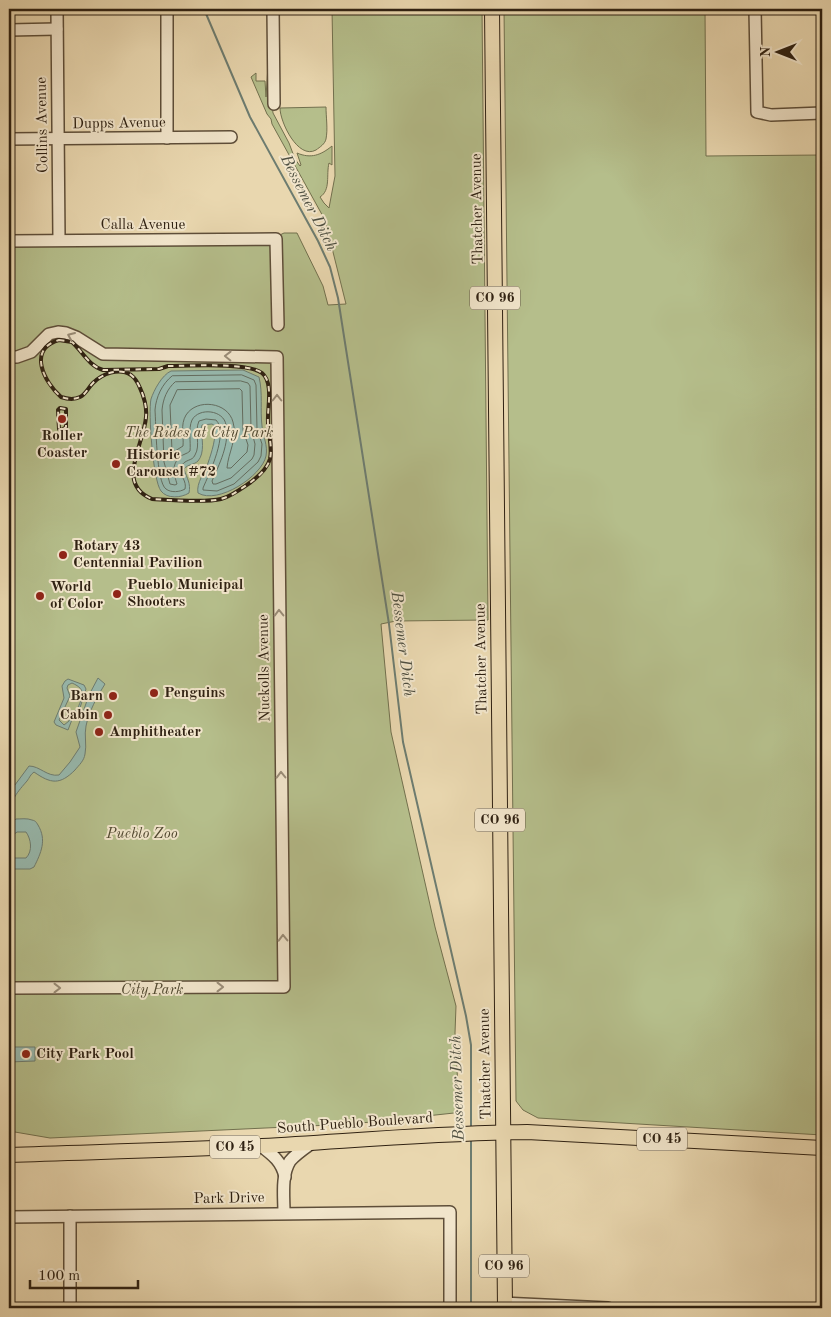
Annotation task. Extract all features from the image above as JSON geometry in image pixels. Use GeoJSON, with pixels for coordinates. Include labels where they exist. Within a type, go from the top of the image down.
{"type":"FeatureCollection","features":[{"type":"Feature","properties":{"kind":"main road","name":"Thatcher Avenue"},"geometry":{"type":"LineString","coordinates":[[492,9],[505,1306]]}},
{"type":"Feature","properties":{"kind":"main road","name":"South Pueblo Boulevard"},"geometry":{"type":"LineString","coordinates":[[9,1155],[261,1146],[503,1132],[822,1148]]}},
{"type":"Feature","properties":{"kind":"street","name":"Collins Avenue"},"geometry":{"type":"LineString","coordinates":[[57,9],[59,240]]}},
{"type":"Feature","properties":{"kind":"street"},"geometry":{"type":"LineString","coordinates":[[167,138],[168,9]]}},
{"type":"Feature","properties":{"kind":"street"},"geometry":{"type":"LineString","coordinates":[[273,9],[274,104]]}},
{"type":"Feature","properties":{"kind":"street"},"geometry":{"type":"LineString","coordinates":[[755,9],[757,112],[770,115],[822,113]]}},
{"type":"Feature","properties":{"kind":"street"},"geometry":{"type":"LineString","coordinates":[[9,30],[57,29]]}},
{"type":"Feature","properties":{"kind":"street","name":"Dupps Avenue"},"geometry":{"type":"LineString","coordinates":[[9,139],[231,137]]}},
{"type":"Feature","properties":{"kind":"street","name":"Calla Avenue"},"geometry":{"type":"LineString","coordinates":[[9,242],[276,239],[278,325]]}},
{"type":"Feature","properties":{"kind":"street","name":"Nuckolls Avenue"},"geometry":{"type":"LineString","coordinates":[[9,357],[17,357],[30,352],[49,334],[58,332],[76,337],[103,354],[277,357],[284,987],[9,988]]}},
{"type":"Feature","properties":{"kind":"street"},"geometry":{"type":"LineString","coordinates":[[284,1213],[285,1177],[292,1159],[312,1143]]}},
{"type":"Feature","properties":{"kind":"street"},"geometry":{"type":"LineString","coordinates":[[261,1146],[275,1156],[280,1163],[285,1177]]}},
{"type":"Feature","properties":{"kind":"street","name":"Park Drive"},"geometry":{"type":"LineString","coordinates":[[9,1217],[450,1212],[450,1308]]}},
{"type":"Feature","properties":{"kind":"street"},"geometry":{"type":"LineString","coordinates":[[70,1216],[70,1308]]}},
{"type":"Feature","properties":{"kind":"street"},"geometry":{"type":"LineString","coordinates":[[505,1306],[608,1308]]}},
{"type":"Feature","properties":{"kind":"green space","name":"City Park"},"geometry":{"type":"Polygon","coordinates":[[[332,9],[482,9],[488,620],[396,621],[381,624],[391,732],[435,927],[456,1006],[455,1033],[459,1106],[454,1113],[352,1124],[50,1138],[9,1131],[9,246],[263,243],[284,233],[297,233],[323,286],[328,305],[346,304],[325,220],[272,124],[251,77],[256,73],[256,81],[265,81],[266,97],[268,65],[273,113],[300,166],[297,153],[307,156],[316,155],[332,146],[332,165],[329,163],[326,190],[320,197],[329,208],[335,176],[332,9]]]}},
{"type":"Feature","properties":{"kind":"green space"},"geometry":{"type":"Polygon","coordinates":[[[504,9],[705,9],[706,156],[822,155],[822,1135],[538,1118],[523,1110],[516,1101],[504,9]]]}},
{"type":"Feature","properties":{"kind":"green space"},"geometry":{"type":"Polygon","coordinates":[[[326,107],[327,131],[325,142],[316,150],[309,152],[303,150],[291,138],[283,122],[280,108],[326,107]]]}},
{"type":"Feature","properties":{"kind":"water"},"geometry":{"type":"Polygon","coordinates":[[[243,370],[259,377],[262,426],[266,448],[263,464],[248,480],[227,492],[206,496],[198,493],[198,485],[208,463],[215,436],[215,426],[212,424],[202,425],[202,450],[200,458],[184,469],[189,484],[189,493],[174,497],[164,494],[158,485],[151,431],[151,399],[159,383],[171,371],[243,370]]]}},
{"type":"Feature","properties":{"kind":"water"},"geometry":{"type":"Polygon","coordinates":[[[98,678],[105,684],[87,720],[85,729],[86,751],[82,761],[70,775],[60,780],[50,781],[34,772],[14,798],[9,818],[9,793],[29,766],[59,775],[80,747],[76,732],[89,695],[98,678]]]}},
{"type":"Feature","properties":{"kind":"water"},"geometry":{"type":"Polygon","coordinates":[[[68,679],[84,685],[86,689],[78,714],[73,717],[68,730],[56,725],[54,722],[64,698],[62,686],[68,679]],[[72,683],[67,688],[70,696],[59,720],[64,725],[69,721],[71,713],[77,710],[82,698],[82,691],[72,683]]]}},
{"type":"Feature","properties":{"kind":"water"},"geometry":{"type":"Polygon","coordinates":[[[16,819],[34,821],[41,831],[43,841],[41,852],[34,867],[30,869],[9,869],[9,858],[26,858],[30,849],[30,841],[26,832],[17,832],[9,838],[9,824],[16,819]]]}},
{"type":"Feature","properties":{"kind":"water","name":"City Park Pool"},"geometry":{"type":"Polygon","coordinates":[[[9,1047],[35,1047],[35,1061],[9,1062],[9,1047]]]}},
{"type":"Feature","properties":{"kind":"waterway","name":"Bessemer Ditch"},"geometry":{"type":"LineString","coordinates":[[204,9],[250,117],[318,241],[330,267],[338,298],[389,624],[403,742],[471,1045],[471,1128]]}},
{"type":"Feature","properties":{"kind":"waterway","name":"Bessemer Ditch"},"geometry":{"type":"LineString","coordinates":[[471,1138],[471,1308]]}},
{"type":"Feature","properties":{"kind":"railway"},"geometry":{"type":"LineString","coordinates":[[59,340],[72,342],[90,362],[103,370],[217,365],[244,367],[262,373],[268,382],[269,388],[268,422],[271,454],[267,466],[251,482],[233,494],[221,499],[197,501],[152,499],[141,492],[135,484],[133,474],[146,413],[144,398],[137,382],[126,373],[116,372],[106,374],[97,380],[80,397],[75,399],[61,397],[44,375],[41,358],[43,351],[49,344],[59,340]]}},
{"type":"Feature","properties":{"kind":"railway"},"geometry":{"type":"LineString","coordinates":[[60,408],[66,409],[66,427],[62,430],[59,429],[58,410],[60,408]]}},
{"type":"Feature","properties":{"kind":"place","name":"Roller Coaster"},"geometry":{"type":"Point","coordinates":[62,419]}},
{"type":"Feature","properties":{"kind":"place","name":"Historic Carousel #72"},"geometry":{"type":"Point","coordinates":[116,464]}},
{"type":"Feature","properties":{"kind":"place","name":"Rotary 43 Centennial Pavilion"},"geometry":{"type":"Point","coordinates":[63,555]}},
{"type":"Feature","properties":{"kind":"place","name":"Pueblo Municipal Shooters"},"geometry":{"type":"Point","coordinates":[117,594]}},
{"type":"Feature","properties":{"kind":"place","name":"World of Color"},"geometry":{"type":"Point","coordinates":[40,596]}},
{"type":"Feature","properties":{"kind":"place","name":"Penguins"},"geometry":{"type":"Point","coordinates":[154,693]}},
{"type":"Feature","properties":{"kind":"place","name":"Barn"},"geometry":{"type":"Point","coordinates":[113,696]}},
{"type":"Feature","properties":{"kind":"place","name":"Cabin"},"geometry":{"type":"Point","coordinates":[108,715]}},
{"type":"Feature","properties":{"kind":"place","name":"Amphitheater"},"geometry":{"type":"Point","coordinates":[99,732]}},
{"type":"Feature","properties":{"kind":"place","name":"City Park Pool"},"geometry":{"type":"Point","coordinates":[26,1054]}},
{"type":"Feature","properties":{"kind":"park label","name":"The Rides at City Park"},"geometry":{"type":"Point","coordinates":[199,433]}},
{"type":"Feature","properties":{"kind":"park label","name":"Pueblo Zoo"},"geometry":{"type":"Point","coordinates":[142,834]}}]}
